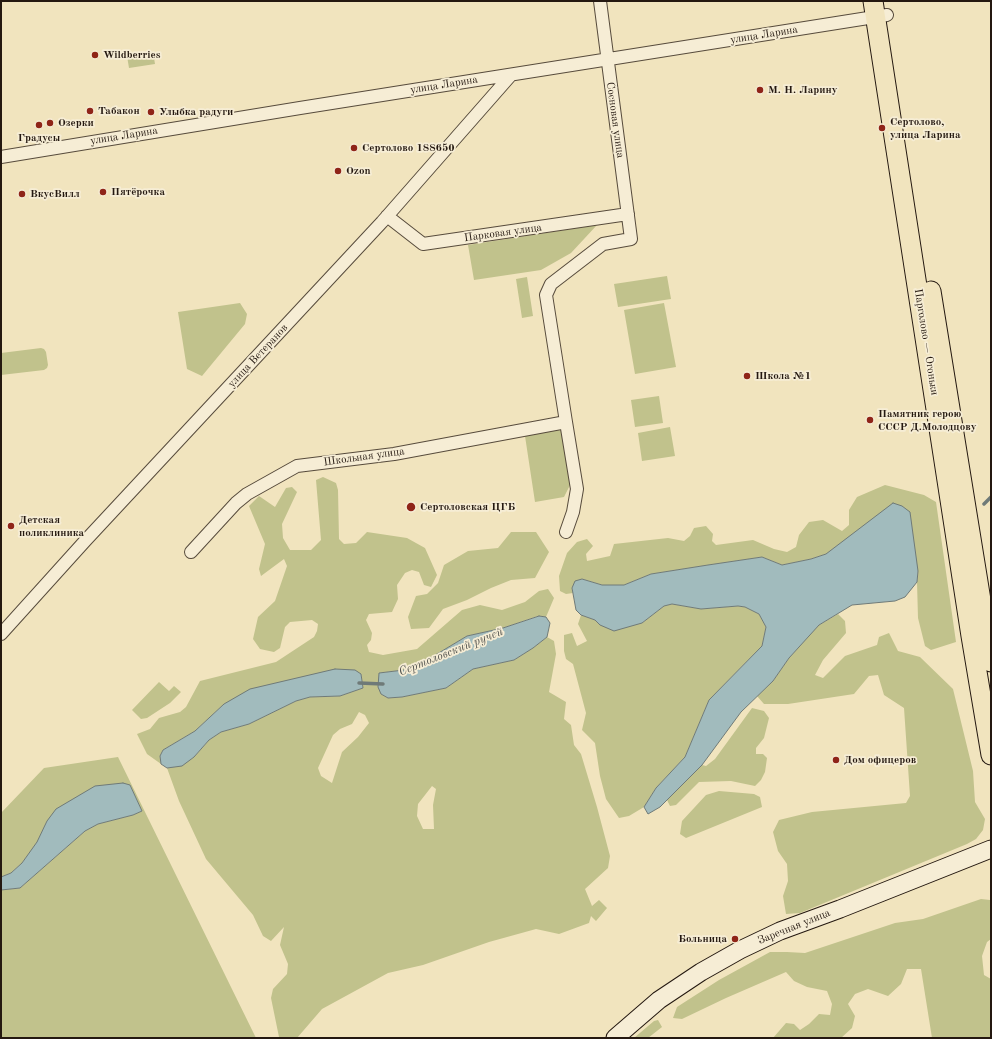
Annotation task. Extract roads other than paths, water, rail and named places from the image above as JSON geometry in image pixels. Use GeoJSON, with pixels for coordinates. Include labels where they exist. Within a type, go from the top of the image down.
{"type":"FeatureCollection","features":[{"type":"Feature","properties":{"kind":"main road","name":"Парголово — Огоньки"},"geometry":{"type":"LineString","coordinates":[[880,8],[991,662]]}},
{"type":"Feature","properties":{"kind":"main road","name":"Парголово — Огоньки"},"geometry":{"type":"LineString","coordinates":[[880,8],[971,636],[991,754]]}},
{"type":"Feature","properties":{"kind":"main road","name":"Заречная улица"},"geometry":{"type":"LineString","coordinates":[[615,1038],[659,1000],[700,972],[740,950],[780,931],[991,849]]}},
{"type":"Feature","properties":{"kind":"street","name":"Сосновая улица"},"geometry":{"type":"LineString","coordinates":[[566,422],[546,296],[551,284],[603,244],[631,239],[600,1]]}},
{"type":"Feature","properties":{"kind":"street","name":"улица Ларина"},"geometry":{"type":"LineString","coordinates":[[1,157],[607,59],[880,8]]}},
{"type":"Feature","properties":{"kind":"street","name":"улица Ветеранов"},"geometry":{"type":"LineString","coordinates":[[1,634],[85,541],[387,216],[511,75]]}},
{"type":"Feature","properties":{"kind":"street","name":"Парковая улица"},"geometry":{"type":"LineString","coordinates":[[387,216],[424,244],[628,214]]}},
{"type":"Feature","properties":{"kind":"street"},"geometry":{"type":"LineString","coordinates":[[566,422],[577,489],[574,512],[566,532]]}},
{"type":"Feature","properties":{"kind":"street","name":"Школьная улица"},"geometry":{"type":"LineString","coordinates":[[191,552],[236,503],[247,494],[297,466],[394,454],[566,422]]}},
{"type":"Feature","properties":{"kind":"water"},"geometry":{"type":"Polygon","coordinates":[[[893,503],[902,506],[910,512],[918,571],[917,582],[905,597],[895,601],[852,605],[819,625],[789,658],[773,681],[741,712],[702,765],[660,807],[648,814],[644,807],[656,788],[685,757],[709,700],[762,646],[766,627],[759,614],[745,607],[738,606],[701,609],[672,604],[664,606],[642,623],[614,631],[600,625],[595,620],[581,615],[576,610],[572,588],[575,581],[582,579],[602,585],[624,585],[651,574],[762,557],[782,565],[811,559],[826,554],[893,503]]]}},
{"type":"Feature","properties":{"kind":"water"},"geometry":{"type":"Polygon","coordinates":[[[539,616],[546,617],[550,623],[547,637],[514,660],[473,669],[446,688],[402,697],[388,698],[381,694],[378,687],[379,673],[412,669],[467,636],[503,628],[539,616]]]}},
{"type":"Feature","properties":{"kind":"water"},"geometry":{"type":"Polygon","coordinates":[[[335,669],[355,670],[361,674],[363,688],[340,696],[310,697],[296,701],[249,724],[221,732],[209,740],[194,757],[182,766],[167,768],[161,764],[160,756],[163,750],[195,731],[224,704],[250,689],[335,669]]]}},
{"type":"Feature","properties":{"kind":"water"},"geometry":{"type":"Polygon","coordinates":[[[123,783],[130,785],[142,811],[133,815],[98,824],[85,831],[20,888],[1,890],[1,877],[11,873],[22,863],[37,842],[47,821],[56,809],[95,786],[123,783]]]}},
{"type":"Feature","properties":{"kind":"waterway","name":"Сертоловский ручей"},"geometry":{"type":"LineString","coordinates":[[984,504],[991,497]]}},
{"type":"Feature","properties":{"kind":"waterway","name":"Сертоловский ручей"},"geometry":{"type":"LineString","coordinates":[[359,683],[383,684]]}},
{"type":"Feature","properties":{"kind":"place","name":"Wildberries"},"geometry":{"type":"Point","coordinates":[95,55]}},
{"type":"Feature","properties":{"kind":"place","name":"М. Н. Ларину"},"geometry":{"type":"Point","coordinates":[760,90]}},
{"type":"Feature","properties":{"kind":"place","name":"Табакон"},"geometry":{"type":"Point","coordinates":[90,111]}},
{"type":"Feature","properties":{"kind":"place","name":"Улыбка радуги"},"geometry":{"type":"Point","coordinates":[151,112]}},
{"type":"Feature","properties":{"kind":"place","name":"Озерки"},"geometry":{"type":"Point","coordinates":[50,123]}},
{"type":"Feature","properties":{"kind":"place","name":"Градусы"},"geometry":{"type":"Point","coordinates":[39,125]}},
{"type":"Feature","properties":{"kind":"place","name":"Сертолово, улица Ларина"},"geometry":{"type":"Point","coordinates":[882,128]}},
{"type":"Feature","properties":{"kind":"place","name":"Сертолово 188650"},"geometry":{"type":"Point","coordinates":[354,148]}},
{"type":"Feature","properties":{"kind":"place","name":"Ozon"},"geometry":{"type":"Point","coordinates":[338,171]}},
{"type":"Feature","properties":{"kind":"place","name":"Пятёрочка"},"geometry":{"type":"Point","coordinates":[103,192]}},
{"type":"Feature","properties":{"kind":"place","name":"ВкусВилл"},"geometry":{"type":"Point","coordinates":[22,194]}},
{"type":"Feature","properties":{"kind":"place","name":"Школа №1"},"geometry":{"type":"Point","coordinates":[747,376]}},
{"type":"Feature","properties":{"kind":"place","name":"Памятник герою СССР Д.Молодцову"},"geometry":{"type":"Point","coordinates":[870,420]}},
{"type":"Feature","properties":{"kind":"place","name":"Сертоловская ЦГБ"},"geometry":{"type":"Point","coordinates":[411,507]}},
{"type":"Feature","properties":{"kind":"place","name":"Детская поликлиника"},"geometry":{"type":"Point","coordinates":[11,526]}},
{"type":"Feature","properties":{"kind":"place","name":"Дом офицеров"},"geometry":{"type":"Point","coordinates":[836,760]}},
{"type":"Feature","properties":{"kind":"place","name":"Больница"},"geometry":{"type":"Point","coordinates":[735,939]}}]}
